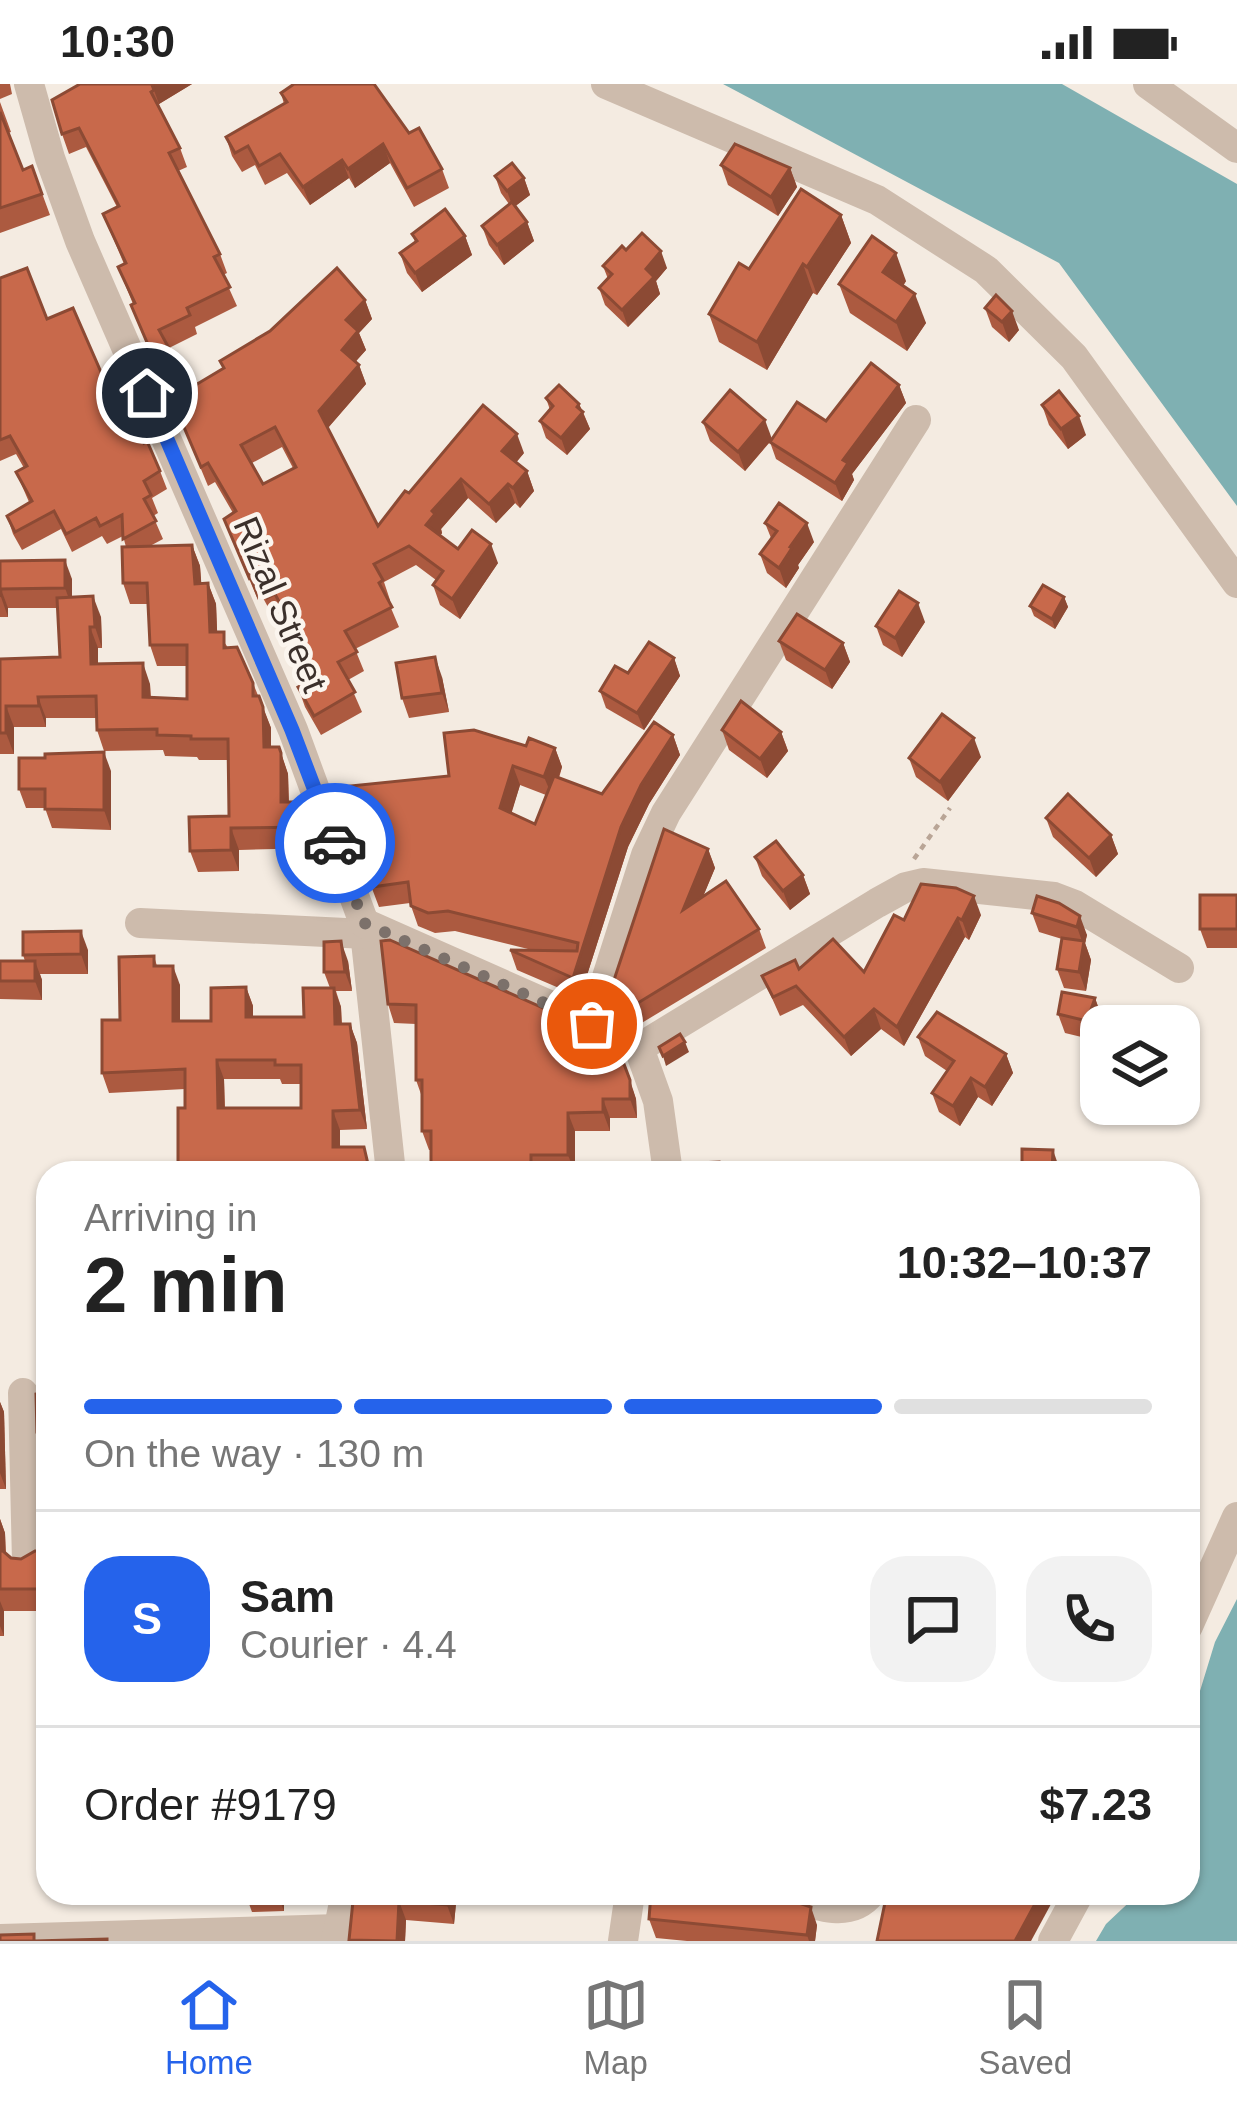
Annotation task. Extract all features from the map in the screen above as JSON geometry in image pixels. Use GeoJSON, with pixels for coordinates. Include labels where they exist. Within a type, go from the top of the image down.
{"type":"FeatureCollection","features":[{"type":"Feature","properties":{"kind":"street","name":"Rizal Street"},"geometry":{"type":"LineString","coordinates":[[29,84],[80,242],[292,730],[365,928],[390,1161]]}},
{"type":"Feature","properties":{"kind":"street"},"geometry":{"type":"LineString","coordinates":[[606,84],[877,200],[986,270],[1074,357],[1237,583]]}},
{"type":"Feature","properties":{"kind":"street"},"geometry":{"type":"LineString","coordinates":[[1148,84],[1237,148]]}},
{"type":"Feature","properties":{"kind":"street"},"geometry":{"type":"LineString","coordinates":[[592,1024],[646,855],[666,812],[916,420]]}},
{"type":"Feature","properties":{"kind":"street"},"geometry":{"type":"LineString","coordinates":[[639,1048],[906,886],[923,883],[1054,898],[1075,905],[1179,968]]}},
{"type":"Feature","properties":{"kind":"street"},"geometry":{"type":"LineString","coordinates":[[140,923],[365,928],[592,1024],[639,1048],[658,1102],[666,1161]]}},
{"type":"Feature","properties":{"kind":"street"},"geometry":{"type":"LineString","coordinates":[[24,1393],[27,1562]]}},
{"type":"Feature","properties":{"kind":"street"},"geometry":{"type":"LineString","coordinates":[[1200,1599],[1237,1517]]}},
{"type":"Feature","properties":{"kind":"street"},"geometry":{"type":"LineString","coordinates":[[0,1939],[338,1935],[344,1905]]}},
{"type":"Feature","properties":{"kind":"street"},"geometry":{"type":"LineString","coordinates":[[622,1941],[627,1905]]}},
{"type":"Feature","properties":{"kind":"street"},"geometry":{"type":"LineString","coordinates":[[828,1905],[849,1910],[861,1905]]}},
{"type":"Feature","properties":{"kind":"street"},"geometry":{"type":"LineString","coordinates":[[1053,1941],[1072,1905]]}},
{"type":"Feature","properties":{"kind":"path"},"geometry":{"type":"LineString","coordinates":[[906,886],[918,852],[950,808]]}},
{"type":"Feature","properties":{"kind":"water"},"geometry":{"type":"Polygon","coordinates":[[[723,84],[1062,84],[1237,184],[1237,506],[1059,263],[723,84]]]}},
{"type":"Feature","properties":{"kind":"water"},"geometry":{"type":"Polygon","coordinates":[[[1237,1599],[1237,1941],[1096,1941],[1126,1905],[1200,1905],[1200,1691],[1215,1642],[1237,1599]]]}},
{"type":"Feature","properties":{"kind":"building"},"geometry":{"type":"Polygon","coordinates":[[[80,84],[154,84],[151,92],[180,148],[169,153],[220,254],[214,257],[230,287],[187,308],[190,315],[159,330],[171,352],[155,361],[118,267],[126,263],[103,214],[119,206],[79,128],[62,134],[52,100],[80,84]]]}},
{"type":"Feature","properties":{"kind":"building"},"geometry":{"type":"Polygon","coordinates":[[[294,84],[374,84],[409,133],[419,128],[442,169],[407,188],[383,144],[348,169],[342,160],[303,187],[280,154],[259,166],[248,146],[235,153],[226,137],[287,102],[281,93],[294,84]]]}},
{"type":"Feature","properties":{"kind":"building"},"geometry":{"type":"Polygon","coordinates":[[[0,112],[23,170],[32,166],[42,194],[0,208],[0,112]]]}},
{"type":"Feature","properties":{"kind":"building"},"geometry":{"type":"Polygon","coordinates":[[[735,144],[790,168],[771,197],[721,165],[735,144]]]}},
{"type":"Feature","properties":{"kind":"building"},"geometry":{"type":"Polygon","coordinates":[[[512,163],[524,178],[507,191],[495,176],[512,163]]]}},
{"type":"Feature","properties":{"kind":"building"},"geometry":{"type":"Polygon","coordinates":[[[801,189],[841,215],[807,267],[803,264],[757,342],[709,314],[739,263],[749,269],[801,189]]]}},
{"type":"Feature","properties":{"kind":"building"},"geometry":{"type":"Polygon","coordinates":[[[512,202],[527,222],[497,245],[482,226],[512,202]]]}},
{"type":"Feature","properties":{"kind":"building"},"geometry":{"type":"Polygon","coordinates":[[[445,209],[465,236],[415,273],[400,253],[417,241],[412,234],[445,209]]]}},
{"type":"Feature","properties":{"kind":"building"},"geometry":{"type":"Polygon","coordinates":[[[642,233],[661,251],[646,269],[654,277],[622,310],[599,288],[612,274],[603,266],[642,233]]]}},
{"type":"Feature","properties":{"kind":"building"},"geometry":{"type":"Polygon","coordinates":[[[872,236],[896,253],[883,272],[915,294],[896,322],[839,284],[872,236]]]}},
{"type":"Feature","properties":{"kind":"building"},"geometry":{"type":"Polygon","coordinates":[[[27,268],[47,319],[73,308],[101,372],[109,369],[160,471],[144,481],[151,495],[144,499],[156,521],[123,539],[122,515],[100,526],[96,518],[66,534],[54,511],[15,532],[7,516],[32,501],[16,472],[27,466],[10,436],[0,440],[0,278],[27,268]]]}},
{"type":"Feature","properties":{"kind":"building"},"geometry":{"type":"Polygon","coordinates":[[[337,268],[365,300],[346,320],[358,331],[342,350],[359,365],[319,411],[378,526],[483,405],[517,434],[502,451],[527,471],[513,488],[508,484],[489,504],[461,479],[432,511],[435,514],[426,525],[458,549],[472,530],[491,544],[452,599],[433,585],[443,571],[409,546],[374,564],[392,607],[345,631],[357,652],[338,662],[355,692],[314,716],[298,687],[307,682],[300,669],[305,666],[290,640],[297,635],[275,594],[267,598],[250,567],[250,580],[224,519],[236,511],[208,463],[201,467],[172,399],[224,368],[220,361],[270,331],[337,268]],[[275,427],[241,445],[263,484],[296,467],[275,427]]]}},
{"type":"Feature","properties":{"kind":"building"},"geometry":{"type":"Polygon","coordinates":[[[996,295],[1012,311],[1002,322],[985,308],[996,295]]]}},
{"type":"Feature","properties":{"kind":"building"},"geometry":{"type":"Polygon","coordinates":[[[871,363],[899,385],[843,460],[848,463],[835,483],[770,442],[797,402],[826,421],[871,363]]]}},
{"type":"Feature","properties":{"kind":"building"},"geometry":{"type":"Polygon","coordinates":[[[559,385],[583,412],[561,438],[540,421],[553,406],[546,398],[559,385]]]}},
{"type":"Feature","properties":{"kind":"building"},"geometry":{"type":"Polygon","coordinates":[[[730,390],[765,420],[738,452],[703,422],[730,390]]]}},
{"type":"Feature","properties":{"kind":"building"},"geometry":{"type":"Polygon","coordinates":[[[1059,391],[1079,416],[1061,429],[1042,405],[1059,391]]]}},
{"type":"Feature","properties":{"kind":"building"},"geometry":{"type":"Polygon","coordinates":[[[779,503],[807,523],[779,568],[760,554],[777,531],[765,523],[779,503]]]}},
{"type":"Feature","properties":{"kind":"building"},"geometry":{"type":"Polygon","coordinates":[[[192,545],[195,584],[208,583],[210,632],[224,632],[224,648],[237,647],[253,683],[253,696],[259,696],[263,707],[264,747],[279,747],[281,753],[281,802],[299,802],[308,827],[231,828],[231,850],[190,851],[189,817],[229,816],[228,739],[157,735],[157,729],[97,730],[96,696],[38,697],[39,706],[6,706],[6,733],[0,733],[0,659],[60,657],[57,598],[93,596],[91,664],[143,663],[143,697],[187,699],[187,645],[150,645],[147,583],[123,583],[122,547],[192,545]]]}},
{"type":"Feature","properties":{"kind":"building"},"geometry":{"type":"Polygon","coordinates":[[[65,560],[65,588],[1,589],[0,597],[0,561],[65,560]]]}},
{"type":"Feature","properties":{"kind":"building"},"geometry":{"type":"Polygon","coordinates":[[[1043,585],[1064,597],[1052,619],[1030,606],[1043,585]]]}},
{"type":"Feature","properties":{"kind":"building"},"geometry":{"type":"Polygon","coordinates":[[[899,591],[918,603],[895,638],[876,626],[899,591]]]}},
{"type":"Feature","properties":{"kind":"building"},"geometry":{"type":"Polygon","coordinates":[[[797,614],[843,643],[825,670],[779,641],[797,614]]]}},
{"type":"Feature","properties":{"kind":"building"},"geometry":{"type":"Polygon","coordinates":[[[649,642],[674,658],[637,713],[600,691],[615,666],[628,673],[649,642]]]}},
{"type":"Feature","properties":{"kind":"building"},"geometry":{"type":"Polygon","coordinates":[[[435,657],[442,693],[402,698],[396,663],[435,657]]]}},
{"type":"Feature","properties":{"kind":"building"},"geometry":{"type":"Polygon","coordinates":[[[741,701],[781,732],[760,759],[722,730],[741,701]]]}},
{"type":"Feature","properties":{"kind":"building"},"geometry":{"type":"Polygon","coordinates":[[[942,714],[974,738],[940,782],[909,758],[942,714]]]}},
{"type":"Feature","properties":{"kind":"building"},"geometry":{"type":"Polygon","coordinates":[[[654,722],[673,735],[621,827],[573,978],[510,950],[577,951],[578,943],[448,911],[428,913],[411,906],[408,882],[372,887],[361,836],[356,836],[350,786],[449,776],[444,733],[474,730],[526,746],[529,738],[555,748],[544,777],[513,766],[500,808],[535,824],[554,776],[602,794],[654,722]]]}},
{"type":"Feature","properties":{"kind":"building"},"geometry":{"type":"Polygon","coordinates":[[[104,752],[104,810],[45,809],[45,789],[19,789],[19,758],[104,752]]]}},
{"type":"Feature","properties":{"kind":"building"},"geometry":{"type":"Polygon","coordinates":[[[1068,794],[1111,835],[1089,858],[1046,818],[1068,794]]]}},
{"type":"Feature","properties":{"kind":"building"},"geometry":{"type":"Polygon","coordinates":[[[664,829],[708,849],[683,910],[726,881],[759,929],[633,1006],[632,1002],[631,1007],[609,995],[664,829]]]}},
{"type":"Feature","properties":{"kind":"building"},"geometry":{"type":"Polygon","coordinates":[[[776,841],[803,875],[783,891],[755,857],[776,841]]]}},
{"type":"Feature","properties":{"kind":"building"},"geometry":{"type":"Polygon","coordinates":[[[921,884],[956,888],[974,896],[897,1027],[874,1009],[844,1037],[796,986],[773,997],[762,976],[795,960],[799,969],[833,939],[864,972],[894,915],[904,920],[921,884]]]}},
{"type":"Feature","properties":{"kind":"building"},"geometry":{"type":"Polygon","coordinates":[[[1200,895],[1237,895],[1237,929],[1200,929],[1200,895]]]}},
{"type":"Feature","properties":{"kind":"building"},"geometry":{"type":"Polygon","coordinates":[[[1037,896],[1080,916],[1077,927],[1032,913],[1037,896]]]}},
{"type":"Feature","properties":{"kind":"building"},"geometry":{"type":"Polygon","coordinates":[[[81,931],[81,954],[23,955],[23,932],[81,931]]]}},
{"type":"Feature","properties":{"kind":"building"},"geometry":{"type":"Polygon","coordinates":[[[1062,938],[1084,941],[1079,972],[1057,969],[1062,938]]]}},
{"type":"Feature","properties":{"kind":"building"},"geometry":{"type":"Polygon","coordinates":[[[390,940],[616,1043],[630,1080],[630,1099],[603,1099],[603,1112],[568,1113],[568,1155],[531,1155],[531,1161],[431,1161],[431,1131],[422,1131],[422,1080],[416,1080],[416,1005],[388,1004],[381,941],[390,940]]]}},
{"type":"Feature","properties":{"kind":"building"},"geometry":{"type":"Polygon","coordinates":[[[341,941],[345,972],[324,972],[324,942],[341,941]]]}},
{"type":"Feature","properties":{"kind":"building"},"geometry":{"type":"Polygon","coordinates":[[[154,956],[154,966],[173,966],[173,1021],[211,1021],[211,988],[246,987],[246,1017],[304,1017],[303,988],[334,988],[335,1024],[350,1024],[360,1110],[333,1111],[333,1147],[364,1147],[367,1161],[178,1161],[178,1108],[185,1108],[185,1069],[102,1073],[102,1020],[120,1020],[119,957],[154,956]],[[217,1060],[218,1108],[301,1108],[301,1065],[275,1065],[275,1060],[217,1060]]]}},
{"type":"Feature","properties":{"kind":"building"},"geometry":{"type":"Polygon","coordinates":[[[0,961],[35,961],[35,981],[0,981],[0,961]]]}},
{"type":"Feature","properties":{"kind":"building"},"geometry":{"type":"Polygon","coordinates":[[[1062,992],[1095,998],[1093,1005],[1080,1005],[1080,1019],[1058,1014],[1062,992]]]}},
{"type":"Feature","properties":{"kind":"building"},"geometry":{"type":"Polygon","coordinates":[[[937,1012],[1006,1054],[985,1087],[971,1078],[953,1106],[932,1093],[954,1061],[918,1037],[937,1012]]]}},
{"type":"Feature","properties":{"kind":"building"},"geometry":{"type":"Polygon","coordinates":[[[680,1034],[685,1042],[663,1056],[659,1047],[680,1034]]]}},
{"type":"Feature","properties":{"kind":"building"},"geometry":{"type":"Polygon","coordinates":[[[1022,1149],[1053,1150],[1053,1161],[1022,1161],[1022,1149]]]}},
{"type":"Feature","properties":{"kind":"building"},"geometry":{"type":"Polygon","coordinates":[[[0,1551],[21,1559],[36,1551],[36,1589],[0,1589],[0,1551]]]}},
{"type":"Feature","properties":{"kind":"building"},"geometry":{"type":"Polygon","coordinates":[[[353,1905],[399,1905],[397,1941],[349,1940],[353,1905]]]}},
{"type":"Feature","properties":{"kind":"building"},"geometry":{"type":"Polygon","coordinates":[[[650,1905],[811,1907],[807,1935],[649,1919],[650,1905]]]}},
{"type":"Feature","properties":{"kind":"building"},"geometry":{"type":"Polygon","coordinates":[[[884,1905],[1034,1905],[1015,1941],[877,1941],[884,1905]]]}},
{"type":"Feature","properties":{"kind":"building"},"geometry":{"type":"Polygon","coordinates":[[[34,1934],[34,1941],[0,1941],[0,1935],[34,1934]]]}},
{"type":"Feature","properties":{"kind":"way so far"},"geometry":{"type":"LineString","coordinates":[[335,843],[364,923],[592,1024]]}},
{"type":"Feature","properties":{"kind":"route"},"geometry":{"type":"LineString","coordinates":[[147,393],[292,730],[335,843]]}}]}
